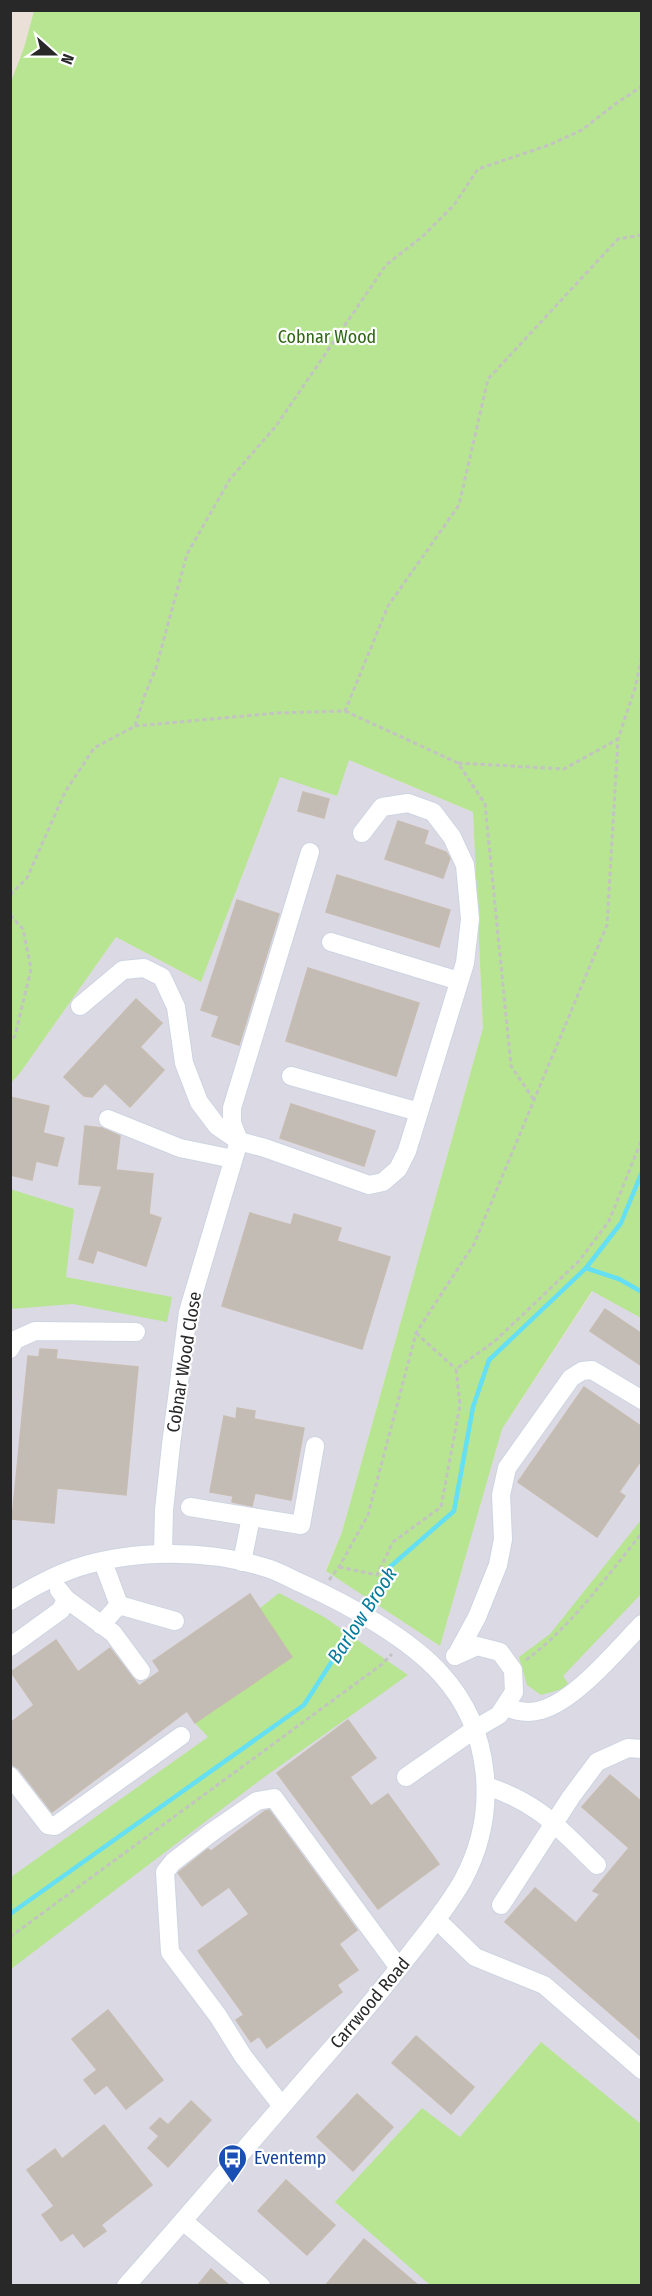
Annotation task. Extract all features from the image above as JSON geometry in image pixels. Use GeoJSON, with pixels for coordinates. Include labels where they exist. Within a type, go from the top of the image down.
{"type":"FeatureCollection","features":[{"type":"Feature","properties":{"kind":"street"},"geometry":{"type":"LineString","coordinates":[[80,1006],[123,970],[144,968],[162,977],[176,1007],[184,1063],[199,1102],[217,1126],[239,1141],[369,1185],[382,1182],[398,1168],[407,1151],[465,963],[470,919],[465,865],[452,837],[433,812],[408,804],[382,807],[362,833]]}},
{"type":"Feature","properties":{"kind":"street"},"geometry":{"type":"LineString","coordinates":[[239,1141],[232,1123],[232,1108],[310,852]]}},
{"type":"Feature","properties":{"kind":"street"},"geometry":{"type":"LineString","coordinates":[[331,942],[459,981]]}},
{"type":"Feature","properties":{"kind":"street"},"geometry":{"type":"LineString","coordinates":[[291,1076],[419,1112]]}},
{"type":"Feature","properties":{"kind":"street"},"geometry":{"type":"LineString","coordinates":[[108,1119],[180,1148],[233,1159]]}},
{"type":"Feature","properties":{"kind":"street","name":"Cobnar Wood Close"},"geometry":{"type":"LineString","coordinates":[[164,1552],[164,1510],[188,1312],[239,1141]]}},
{"type":"Feature","properties":{"kind":"street"},"geometry":{"type":"LineString","coordinates":[[10,1349],[15,1340],[34,1331],[136,1332]]}},
{"type":"Feature","properties":{"kind":"street"},"geometry":{"type":"LineString","coordinates":[[443,1675],[477,1617],[498,1565],[503,1539],[501,1496],[507,1468],[571,1378],[582,1371],[592,1370],[642,1400]]}},
{"type":"Feature","properties":{"kind":"street"},"geometry":{"type":"LineString","coordinates":[[190,1507],[301,1526],[315,1446]]}},
{"type":"Feature","properties":{"kind":"street"},"geometry":{"type":"LineString","coordinates":[[242,1562],[251,1517]]}},
{"type":"Feature","properties":{"kind":"street","name":"Carrwood Road"},"geometry":{"type":"LineString","coordinates":[[11,1599],[51,1578],[78,1568],[164,1552],[222,1558],[270,1569],[327,1595],[388,1631],[418,1652],[443,1675],[472,1720],[484,1760],[487,1798],[480,1836],[464,1878],[437,1920],[282,2106],[126,2286]]}},
{"type":"Feature","properties":{"kind":"street"},"geometry":{"type":"LineString","coordinates":[[103,1562],[119,1605]]}},
{"type":"Feature","properties":{"kind":"street"},"geometry":{"type":"LineString","coordinates":[[51,1578],[66,1599],[113,1633],[141,1671]]}},
{"type":"Feature","properties":{"kind":"street"},"geometry":{"type":"LineString","coordinates":[[10,1647],[61,1610],[66,1599]]}},
{"type":"Feature","properties":{"kind":"street"},"geometry":{"type":"LineString","coordinates":[[119,1605],[175,1621]]}},
{"type":"Feature","properties":{"kind":"street"},"geometry":{"type":"LineString","coordinates":[[102,1624],[119,1605]]}},
{"type":"Feature","properties":{"kind":"street"},"geometry":{"type":"LineString","coordinates":[[505,1707],[521,1712],[542,1710],[570,1695],[642,1624]]}},
{"type":"Feature","properties":{"kind":"street"},"geometry":{"type":"LineString","coordinates":[[406,1777],[475,1728],[499,1715],[514,1692],[513,1670],[500,1652],[477,1646],[457,1654]]}},
{"type":"Feature","properties":{"kind":"street"},"geometry":{"type":"LineString","coordinates":[[10,1776],[48,1825],[55,1826],[181,1736]]}},
{"type":"Feature","properties":{"kind":"street"},"geometry":{"type":"LineString","coordinates":[[501,1905],[597,1762],[628,1748],[642,1749]]}},
{"type":"Feature","properties":{"kind":"street"},"geometry":{"type":"LineString","coordinates":[[486,1786],[532,1805],[597,1865]]}},
{"type":"Feature","properties":{"kind":"street"},"geometry":{"type":"LineString","coordinates":[[282,2106],[243,2056],[218,2016],[170,1952],[165,1872],[173,1862],[257,1801],[274,1798],[399,1968]]}},
{"type":"Feature","properties":{"kind":"street"},"geometry":{"type":"LineString","coordinates":[[437,1920],[476,1957],[544,1985],[642,2070]]}},
{"type":"Feature","properties":{"kind":"street"},"geometry":{"type":"LineString","coordinates":[[183,2221],[261,2286]]}},
{"type":"Feature","properties":{"kind":"path"},"geometry":{"type":"LineString","coordinates":[[135,726],[156,668],[187,554],[230,479],[276,426],[386,265],[423,236],[454,205],[478,169],[549,145],[582,130],[642,86]]}},
{"type":"Feature","properties":{"kind":"path"},"geometry":{"type":"LineString","coordinates":[[10,896],[27,878],[65,792],[94,748],[135,726],[277,712],[345,711],[388,606],[459,505],[488,379],[618,238],[642,235]]}},
{"type":"Feature","properties":{"kind":"path"},"geometry":{"type":"LineString","coordinates":[[416,1334],[456,1369],[460,1405],[441,1507],[393,1542],[377,1575],[339,1567],[368,1515],[416,1334],[474,1244],[607,925],[618,739],[635,688],[642,656]]}},
{"type":"Feature","properties":{"kind":"path"},"geometry":{"type":"LineString","coordinates":[[635,688],[642,690]]}},
{"type":"Feature","properties":{"kind":"path"},"geometry":{"type":"LineString","coordinates":[[458,763],[564,769],[618,739]]}},
{"type":"Feature","properties":{"kind":"path"},"geometry":{"type":"LineString","coordinates":[[10,915],[22,929],[31,969],[15,1036],[10,1041]]}},
{"type":"Feature","properties":{"kind":"path"},"geometry":{"type":"LineString","coordinates":[[456,1369],[495,1341],[579,1261],[609,1221],[642,1139]]}},
{"type":"Feature","properties":{"kind":"path"},"geometry":{"type":"LineString","coordinates":[[513,1670],[544,1647],[577,1613],[642,1533]]}},
{"type":"Feature","properties":{"kind":"path"},"geometry":{"type":"LineString","coordinates":[[10,1937],[381,1665]]}},
{"type":"Feature","properties":{"kind":"shaded area"},"geometry":{"type":"Polygon","coordinates":[[[349,760],[473,812],[483,1028],[342,1532],[326,1570],[440,1646],[502,1429],[593,1291],[641,1318],[641,2165],[531,2285],[11,2285],[10,1083],[20,1073],[116,937],[201,982],[280,777],[349,760]]]}},
{"type":"Feature","properties":{"kind":"green space","name":"Cobnar Wood"},"geometry":{"type":"Polygon","coordinates":[[[34,11],[641,11],[641,1318],[592,1291],[502,1429],[440,1646],[326,1571],[342,1532],[483,1028],[473,812],[349,760],[337,796],[280,777],[201,982],[116,937],[11,1083],[10,84],[24,48],[34,11]]]}},
{"type":"Feature","properties":{"kind":"green space"},"geometry":{"type":"Polygon","coordinates":[[[10,1189],[74,1209],[66,1277],[172,1297],[167,1322],[73,1304],[11,1309],[10,1189]]]}},
{"type":"Feature","properties":{"kind":"green space"},"geometry":{"type":"Polygon","coordinates":[[[641,1520],[641,1594],[563,1676],[569,1685],[541,1695],[527,1685],[519,1657],[550,1634],[641,1520]]]}},
{"type":"Feature","properties":{"kind":"green space"},"geometry":{"type":"Polygon","coordinates":[[[279,1593],[324,1617],[408,1675],[263,1778],[11,1969],[11,1877],[208,1737],[195,1723],[292,1657],[259,1609],[279,1593]]]}},
{"type":"Feature","properties":{"kind":"green space"},"geometry":{"type":"Polygon","coordinates":[[[541,2042],[641,2124],[641,2285],[430,2285],[335,2202],[422,2108],[460,2137],[541,2042]]]}},
{"type":"Feature","properties":{"kind":"building"},"geometry":{"type":"Polygon","coordinates":[[[303,792],[329,799],[324,818],[298,811],[303,792]]]}},
{"type":"Feature","properties":{"kind":"building"},"geometry":{"type":"Polygon","coordinates":[[[398,821],[428,831],[424,844],[446,852],[450,858],[443,878],[385,859],[398,821]]]}},
{"type":"Feature","properties":{"kind":"building"},"geometry":{"type":"Polygon","coordinates":[[[337,875],[450,910],[439,947],[326,912],[337,875]]]}},
{"type":"Feature","properties":{"kind":"building"},"geometry":{"type":"Polygon","coordinates":[[[237,900],[279,914],[239,1045],[212,1036],[219,1016],[201,1010],[237,900]]]}},
{"type":"Feature","properties":{"kind":"building"},"geometry":{"type":"Polygon","coordinates":[[[308,968],[419,1003],[396,1076],[286,1041],[308,968]]]}},
{"type":"Feature","properties":{"kind":"building"},"geometry":{"type":"Polygon","coordinates":[[[136,999],[162,1023],[140,1047],[164,1070],[130,1107],[105,1083],[92,1097],[84,1096],[64,1077],[136,999]]]}},
{"type":"Feature","properties":{"kind":"building"},"geometry":{"type":"Polygon","coordinates":[[[10,1097],[49,1106],[43,1133],[64,1138],[57,1166],[36,1161],[32,1180],[10,1175],[10,1097]]]}},
{"type":"Feature","properties":{"kind":"building"},"geometry":{"type":"Polygon","coordinates":[[[291,1104],[375,1131],[364,1166],[280,1138],[291,1104]]]}},
{"type":"Feature","properties":{"kind":"building"},"geometry":{"type":"Polygon","coordinates":[[[85,1126],[102,1128],[120,1136],[116,1170],[153,1174],[149,1214],[161,1218],[146,1266],[97,1250],[93,1263],[79,1259],[102,1186],[79,1184],[85,1126]]]}},
{"type":"Feature","properties":{"kind":"building"},"geometry":{"type":"Polygon","coordinates":[[[250,1213],[291,1225],[294,1214],[341,1228],[337,1241],[390,1257],[362,1349],[222,1306],[250,1213]]]}},
{"type":"Feature","properties":{"kind":"building"},"geometry":{"type":"Polygon","coordinates":[[[605,1309],[642,1334],[642,1366],[590,1331],[605,1309]]]}},
{"type":"Feature","properties":{"kind":"building"},"geometry":{"type":"Polygon","coordinates":[[[40,1349],[57,1350],[56,1359],[138,1367],[126,1495],[57,1488],[54,1523],[12,1519],[28,1356],[39,1357],[40,1349]]]}},
{"type":"Feature","properties":{"kind":"building"},"geometry":{"type":"Polygon","coordinates":[[[584,1387],[642,1427],[642,1459],[619,1492],[625,1496],[597,1537],[518,1482],[584,1387]]]}},
{"type":"Feature","properties":{"kind":"building"},"geometry":{"type":"Polygon","coordinates":[[[237,1408],[255,1411],[254,1419],[304,1428],[291,1500],[255,1493],[252,1506],[232,1502],[233,1496],[210,1492],[224,1416],[236,1419],[237,1408]]]}},
{"type":"Feature","properties":{"kind":"building"},"geometry":{"type":"Polygon","coordinates":[[[250,1594],[292,1657],[195,1723],[187,1711],[52,1812],[19,1769],[10,1763],[10,1723],[34,1705],[11,1672],[56,1640],[78,1672],[110,1648],[139,1686],[160,1671],[153,1661],[250,1594]]]}},
{"type":"Feature","properties":{"kind":"building"},"geometry":{"type":"Polygon","coordinates":[[[348,1720],[376,1758],[350,1777],[371,1806],[388,1794],[439,1864],[378,1909],[277,1773],[348,1720]]]}},
{"type":"Feature","properties":{"kind":"building"},"geometry":{"type":"Polygon","coordinates":[[[610,1775],[642,1802],[642,2041],[505,1922],[535,1888],[576,1923],[600,1894],[593,1891],[629,1848],[582,1807],[610,1775]]]}},
{"type":"Feature","properties":{"kind":"building"},"geometry":{"type":"Polygon","coordinates":[[[269,1810],[357,1930],[339,1944],[358,1970],[337,1985],[342,1992],[267,2048],[259,2036],[251,2042],[236,2020],[244,2015],[198,1951],[249,1914],[229,1887],[202,1906],[178,1873],[208,1849],[211,1851],[269,1810]]]}},
{"type":"Feature","properties":{"kind":"building"},"geometry":{"type":"Polygon","coordinates":[[[108,2010],[163,2080],[126,2109],[107,2085],[95,2094],[84,2080],[97,2070],[72,2039],[108,2010]]]}},
{"type":"Feature","properties":{"kind":"building"},"geometry":{"type":"Polygon","coordinates":[[[416,2036],[474,2087],[451,2114],[392,2063],[416,2036]]]}},
{"type":"Feature","properties":{"kind":"building"},"geometry":{"type":"Polygon","coordinates":[[[357,2094],[393,2127],[353,2171],[317,2137],[357,2094]]]}},
{"type":"Feature","properties":{"kind":"building"},"geometry":{"type":"Polygon","coordinates":[[[191,2101],[211,2120],[168,2167],[148,2148],[159,2136],[150,2128],[160,2118],[168,2125],[191,2101]]]}},
{"type":"Feature","properties":{"kind":"building"},"geometry":{"type":"Polygon","coordinates":[[[104,2125],[152,2185],[101,2225],[106,2231],[84,2247],[73,2233],[61,2241],[42,2215],[54,2206],[27,2170],[55,2149],[62,2159],[104,2125]]]}},
{"type":"Feature","properties":{"kind":"building"},"geometry":{"type":"Polygon","coordinates":[[[286,2180],[335,2225],[307,2255],[258,2211],[286,2180]]]}},
{"type":"Feature","properties":{"kind":"building"},"geometry":{"type":"Polygon","coordinates":[[[364,2239],[419,2286],[325,2286],[364,2239]]]}},
{"type":"Feature","properties":{"kind":"building"},"geometry":{"type":"Polygon","coordinates":[[[211,2269],[230,2286],[197,2286],[211,2269]]]}},
{"type":"Feature","properties":{"kind":"waterway","name":"Barlow Brook"},"geometry":{"type":"LineString","coordinates":[[363,1611],[391,1566],[454,1511],[473,1407],[489,1360],[586,1268],[621,1223],[642,1172]]}},
{"type":"Feature","properties":{"kind":"waterway"},"geometry":{"type":"LineString","coordinates":[[586,1268],[619,1279],[642,1292]]}},
{"type":"Feature","properties":{"kind":"waterway","name":"Barlow Brook"},"geometry":{"type":"LineString","coordinates":[[10,1914],[304,1705],[359,1619]]}},
{"type":"Feature","properties":{"kind":"place","name":"Eventemp"},"geometry":{"type":"Point","coordinates":[233,2184]}}]}
